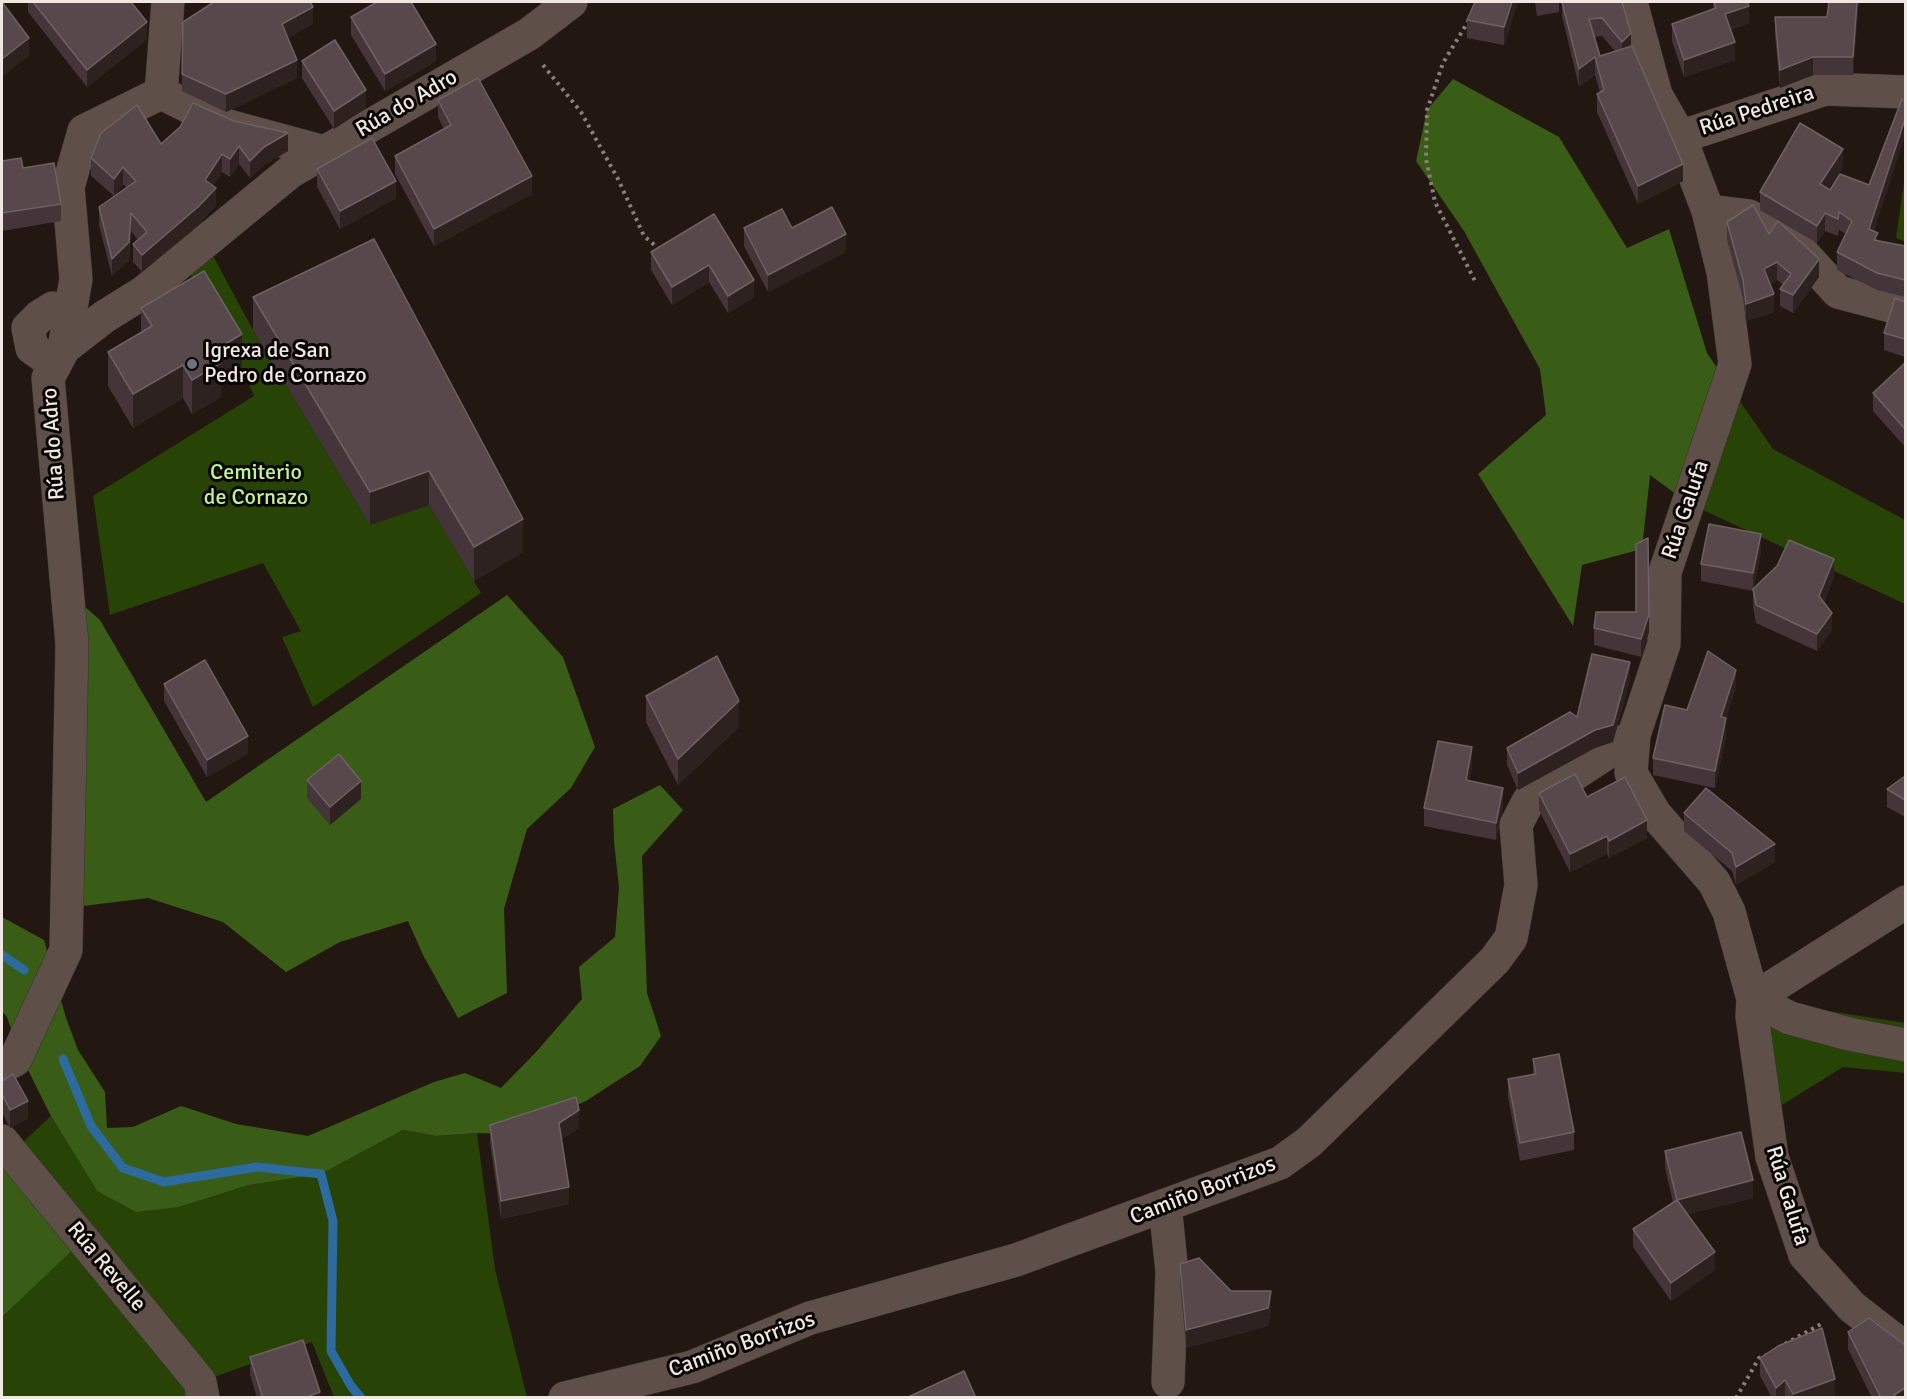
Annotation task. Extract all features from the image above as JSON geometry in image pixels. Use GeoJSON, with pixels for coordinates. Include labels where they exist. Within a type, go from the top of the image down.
{"type":"FeatureCollection","features":[{"type":"Feature","properties":{"kind":"street"},"geometry":{"type":"LineString","coordinates":[[161,93],[168,2]]}},
{"type":"Feature","properties":{"kind":"street","name":"Rúa do Adro"},"geometry":{"type":"LineString","coordinates":[[2,1067],[15,1060],[66,950],[72,644],[48,378],[63,344],[144,292],[290,172],[513,44],[571,2]]}},
{"type":"Feature","properties":{"kind":"street","name":"Rúa Galufa"},"geometry":{"type":"LineString","coordinates":[[1631,2],[1656,95],[1680,136],[1708,211],[1723,272],[1735,364],[1665,572],[1664,644],[1634,735],[1631,773],[1655,814],[1713,882],[1729,912],[1753,999],[1752,1016],[1772,1157],[1805,1255],[1852,1307],[1905,1349]]}},
{"type":"Feature","properties":{"kind":"street","name":"Rúa Pedreira"},"geometry":{"type":"LineString","coordinates":[[1680,136],[1825,89],[1905,92]]}},
{"type":"Feature","properties":{"kind":"street"},"geometry":{"type":"LineString","coordinates":[[161,93],[228,126],[324,152]]}},
{"type":"Feature","properties":{"kind":"street"},"geometry":{"type":"LineString","coordinates":[[63,344],[76,279],[68,187],[84,131],[161,93]]}},
{"type":"Feature","properties":{"kind":"street"},"geometry":{"type":"LineString","coordinates":[[1708,211],[1749,216],[1788,237],[1838,292],[1905,310]]}},
{"type":"Feature","properties":{"kind":"street","name":"Camiño Borrizos"},"geometry":{"type":"LineString","coordinates":[[565,1398],[692,1367],[810,1318],[1016,1260],[1280,1163],[1309,1142],[1495,960],[1511,939],[1521,885],[1516,825],[1529,800],[1567,779],[1634,735]]}},
{"type":"Feature","properties":{"kind":"street"},"geometry":{"type":"LineString","coordinates":[[1753,999],[1905,902]]}},
{"type":"Feature","properties":{"kind":"street"},"geometry":{"type":"LineString","coordinates":[[1753,999],[1790,1018],[1849,1034],[1905,1045]]}},
{"type":"Feature","properties":{"kind":"street","name":"Rúa Revelle"},"geometry":{"type":"LineString","coordinates":[[2,1141],[200,1382],[202,1398]]}},
{"type":"Feature","properties":{"kind":"street"},"geometry":{"type":"LineString","coordinates":[[1165,1205],[1172,1272],[1168,1382]]}},
{"type":"Feature","properties":{"kind":"path"},"geometry":{"type":"LineString","coordinates":[[1472,13],[1468,24],[1443,63],[1427,110],[1426,159],[1435,202],[1475,281]]}},
{"type":"Feature","properties":{"kind":"path"},"geometry":{"type":"LineString","coordinates":[[513,44],[544,65],[581,112],[618,179],[644,236],[658,249],[669,243]]}},
{"type":"Feature","properties":{"kind":"path"},"geometry":{"type":"LineString","coordinates":[[1778,1348],[1852,1307]]}},
{"type":"Feature","properties":{"kind":"path"},"geometry":{"type":"LineString","coordinates":[[1736,1398],[1759,1358],[1768,1353]]}},
{"type":"Feature","properties":{"kind":"green space"},"geometry":{"type":"Polygon","coordinates":[[[1453,79],[1559,137],[1627,248],[1669,229],[1707,353],[1728,384],[1688,503],[1650,475],[1642,549],[1582,565],[1573,626],[1478,474],[1546,415],[1540,369],[1464,231],[1416,161],[1427,110],[1453,79]]]}},
{"type":"Feature","properties":{"kind":"green space"},"geometry":{"type":"Polygon","coordinates":[[[1905,176],[1905,242],[1896,238],[1905,176]]]}},
{"type":"Feature","properties":{"kind":"green space","name":"Cemiterio de Cornazo"},"geometry":{"type":"Polygon","coordinates":[[[211,252],[253,330],[370,525],[429,505],[481,593],[313,707],[282,637],[301,631],[263,563],[110,615],[93,496],[254,396],[242,368],[204,304],[190,273],[211,252]]]}},
{"type":"Feature","properties":{"kind":"green space"},"geometry":{"type":"Polygon","coordinates":[[[1728,384],[1773,449],[1905,520],[1905,604],[1688,503],[1728,384]]]}},
{"type":"Feature","properties":{"kind":"green space"},"geometry":{"type":"Polygon","coordinates":[[[67,591],[100,620],[206,802],[507,595],[563,657],[595,747],[571,788],[527,829],[504,909],[507,993],[458,1018],[423,955],[408,921],[340,942],[286,972],[223,922],[148,898],[67,908],[67,591]]]}},
{"type":"Feature","properties":{"kind":"green space"},"geometry":{"type":"Polygon","coordinates":[[[660,785],[683,810],[642,856],[647,993],[661,1036],[640,1066],[586,1101],[502,1134],[436,1136],[403,1130],[321,1174],[249,1185],[179,1207],[136,1212],[97,1191],[51,1116],[19,1052],[7,1017],[2,1011],[2,917],[44,940],[66,1018],[78,1050],[105,1092],[107,1128],[133,1127],[181,1106],[236,1124],[308,1136],[434,1082],[465,1073],[501,1088],[582,999],[579,967],[615,937],[619,888],[613,809],[660,785]]]}},
{"type":"Feature","properties":{"kind":"green space"},"geometry":{"type":"Polygon","coordinates":[[[1753,999],[1905,1023],[1905,1073],[1843,1067],[1753,1123],[1753,999]]]}},
{"type":"Feature","properties":{"kind":"green space"},"geometry":{"type":"Polygon","coordinates":[[[51,1116],[97,1191],[179,1207],[249,1185],[321,1174],[403,1130],[436,1136],[477,1133],[495,1269],[527,1397],[334,1397],[312,1342],[200,1382],[203,1397],[2,1398],[2,1315],[11,1153],[51,1116]]]}},
{"type":"Feature","properties":{"kind":"green space"},"geometry":{"type":"Polygon","coordinates":[[[2,1161],[83,1240],[2,1317],[2,1161]]]}},
{"type":"Feature","properties":{"kind":"building"},"geometry":{"type":"Polygon","coordinates":[[[2,2],[29,38],[2,59],[2,2]]]}},
{"type":"Feature","properties":{"kind":"building"},"geometry":{"type":"Polygon","coordinates":[[[33,2],[131,2],[147,22],[87,70],[33,2]]]}},
{"type":"Feature","properties":{"kind":"building"},"geometry":{"type":"Polygon","coordinates":[[[214,2],[310,2],[313,7],[282,24],[297,60],[226,94],[182,74],[183,22],[214,2]]]}},
{"type":"Feature","properties":{"kind":"building"},"geometry":{"type":"Polygon","coordinates":[[[377,2],[411,2],[436,44],[385,74],[351,17],[377,2]]]}},
{"type":"Feature","properties":{"kind":"building"},"geometry":{"type":"Polygon","coordinates":[[[1475,2],[1512,2],[1504,27],[1467,20],[1475,2]]]}},
{"type":"Feature","properties":{"kind":"building"},"geometry":{"type":"Polygon","coordinates":[[[1562,2],[1622,2],[1631,33],[1622,42],[1602,18],[1589,19],[1600,56],[1632,46],[1683,164],[1638,186],[1597,94],[1604,90],[1595,57],[1579,69],[1562,2]]]}},
{"type":"Feature","properties":{"kind":"building"},"geometry":{"type":"Polygon","coordinates":[[[1714,2],[1747,2],[1749,6],[1725,14],[1735,42],[1684,60],[1672,24],[1716,8],[1714,2]]]}},
{"type":"Feature","properties":{"kind":"building"},"geometry":{"type":"Polygon","coordinates":[[[1829,2],[1857,2],[1853,57],[1813,57],[1780,70],[1775,17],[1827,17],[1829,2]]]}},
{"type":"Feature","properties":{"kind":"building"},"geometry":{"type":"Polygon","coordinates":[[[335,40],[366,90],[334,111],[302,61],[335,40]]]}},
{"type":"Feature","properties":{"kind":"building"},"geometry":{"type":"Polygon","coordinates":[[[478,78],[532,176],[434,229],[395,156],[451,125],[438,100],[478,78]]]}},
{"type":"Feature","properties":{"kind":"building"},"geometry":{"type":"Polygon","coordinates":[[[1902,99],[1905,101],[1905,119],[1869,229],[1878,233],[1874,240],[1905,246],[1905,280],[1877,273],[1837,252],[1852,221],[1839,212],[1838,219],[1825,213],[1817,226],[1760,192],[1800,123],[1843,149],[1820,184],[1830,190],[1840,174],[1869,185],[1902,99]]]}},
{"type":"Feature","properties":{"kind":"building"},"geometry":{"type":"Polygon","coordinates":[[[193,103],[234,121],[288,133],[264,147],[250,161],[239,146],[230,159],[222,154],[205,180],[216,188],[199,206],[142,255],[133,244],[147,232],[131,213],[129,242],[112,259],[99,207],[136,181],[123,167],[114,179],[91,158],[101,133],[137,105],[161,144],[180,127],[193,103]]]}},
{"type":"Feature","properties":{"kind":"building"},"geometry":{"type":"Polygon","coordinates":[[[372,138],[396,181],[340,211],[317,169],[372,138]]]}},
{"type":"Feature","properties":{"kind":"building"},"geometry":{"type":"Polygon","coordinates":[[[21,158],[23,168],[54,163],[61,204],[2,213],[2,161],[21,158]]]}},
{"type":"Feature","properties":{"kind":"building"},"geometry":{"type":"Polygon","coordinates":[[[1753,205],[1769,234],[1778,221],[1819,259],[1793,295],[1780,289],[1791,274],[1777,262],[1764,269],[1774,294],[1746,304],[1743,280],[1727,222],[1753,205]]]}},
{"type":"Feature","properties":{"kind":"building"},"geometry":{"type":"Polygon","coordinates":[[[832,207],[846,234],[768,275],[744,228],[782,209],[792,228],[832,207]]]}},
{"type":"Feature","properties":{"kind":"building"},"geometry":{"type":"Polygon","coordinates":[[[714,214],[754,280],[728,296],[709,265],[672,287],[651,252],[714,214]]]}},
{"type":"Feature","properties":{"kind":"building"},"geometry":{"type":"Polygon","coordinates":[[[374,239],[523,519],[474,547],[429,471],[370,492],[253,297],[374,239]]]}},
{"type":"Feature","properties":{"kind":"building"},"geometry":{"type":"Polygon","coordinates":[[[204,271],[242,334],[214,351],[221,363],[192,380],[183,365],[133,394],[108,352],[152,326],[141,308],[204,271]]]}},
{"type":"Feature","properties":{"kind":"building"},"geometry":{"type":"Polygon","coordinates":[[[1895,298],[1905,302],[1905,339],[1884,333],[1895,298]]]}},
{"type":"Feature","properties":{"kind":"building"},"geometry":{"type":"Polygon","coordinates":[[[1905,363],[1905,429],[1873,393],[1905,363]]]}},
{"type":"Feature","properties":{"kind":"building"},"geometry":{"type":"Polygon","coordinates":[[[1709,524],[1761,534],[1753,573],[1701,564],[1709,524]]]}},
{"type":"Feature","properties":{"kind":"building"},"geometry":{"type":"Polygon","coordinates":[[[1648,538],[1649,614],[1641,639],[1594,628],[1596,612],[1636,612],[1636,544],[1648,538]]]}},
{"type":"Feature","properties":{"kind":"building"},"geometry":{"type":"Polygon","coordinates":[[[1789,540],[1834,559],[1819,596],[1832,613],[1817,634],[1756,605],[1753,589],[1777,566],[1789,540]]]}},
{"type":"Feature","properties":{"kind":"building"},"geometry":{"type":"Polygon","coordinates":[[[1708,651],[1736,670],[1721,717],[1726,718],[1715,771],[1653,758],[1665,705],[1687,710],[1708,651]]]}},
{"type":"Feature","properties":{"kind":"building"},"geometry":{"type":"Polygon","coordinates":[[[1592,654],[1630,662],[1613,725],[1595,730],[1518,773],[1507,748],[1570,712],[1577,717],[1592,654]]]}},
{"type":"Feature","properties":{"kind":"building"},"geometry":{"type":"Polygon","coordinates":[[[717,656],[739,701],[678,759],[646,696],[717,656]]]}},
{"type":"Feature","properties":{"kind":"building"},"geometry":{"type":"Polygon","coordinates":[[[205,660],[248,736],[207,760],[164,684],[205,660]]]}},
{"type":"Feature","properties":{"kind":"building"},"geometry":{"type":"Polygon","coordinates":[[[1438,741],[1472,747],[1466,780],[1503,788],[1496,823],[1424,808],[1438,741]]]}},
{"type":"Feature","properties":{"kind":"building"},"geometry":{"type":"Polygon","coordinates":[[[339,754],[361,781],[330,807],[307,780],[339,754]]]}},
{"type":"Feature","properties":{"kind":"building"},"geometry":{"type":"Polygon","coordinates":[[[1575,774],[1587,797],[1625,777],[1647,820],[1609,841],[1607,836],[1570,854],[1539,793],[1575,774]]]}},
{"type":"Feature","properties":{"kind":"building"},"geometry":{"type":"Polygon","coordinates":[[[1905,776],[1905,800],[1887,789],[1905,776]]]}},
{"type":"Feature","properties":{"kind":"building"},"geometry":{"type":"Polygon","coordinates":[[[1706,788],[1775,844],[1736,867],[1732,853],[1684,813],[1706,788]]]}},
{"type":"Feature","properties":{"kind":"building"},"geometry":{"type":"Polygon","coordinates":[[[1559,1054],[1574,1132],[1520,1143],[1508,1079],[1536,1074],[1533,1059],[1559,1054]]]}},
{"type":"Feature","properties":{"kind":"building"},"geometry":{"type":"Polygon","coordinates":[[[13,1074],[28,1101],[10,1110],[2,1094],[2,1081],[13,1074]]]}},
{"type":"Feature","properties":{"kind":"building"},"geometry":{"type":"Polygon","coordinates":[[[576,1097],[579,1110],[559,1123],[569,1187],[501,1201],[490,1125],[576,1097]]]}},
{"type":"Feature","properties":{"kind":"building"},"geometry":{"type":"Polygon","coordinates":[[[1741,1132],[1753,1180],[1677,1200],[1665,1151],[1741,1132]]]}},
{"type":"Feature","properties":{"kind":"building"},"geometry":{"type":"Polygon","coordinates":[[[1677,1200],[1715,1252],[1671,1283],[1633,1229],[1677,1200]]]}},
{"type":"Feature","properties":{"kind":"building"},"geometry":{"type":"Polygon","coordinates":[[[1199,1258],[1231,1291],[1271,1291],[1268,1308],[1186,1330],[1180,1264],[1199,1258]]]}},
{"type":"Feature","properties":{"kind":"building"},"geometry":{"type":"Polygon","coordinates":[[[1869,1318],[1905,1345],[1905,1388],[1894,1395],[1896,1398],[1881,1398],[1848,1332],[1869,1318]]]}},
{"type":"Feature","properties":{"kind":"building"},"geometry":{"type":"Polygon","coordinates":[[[1822,1328],[1835,1379],[1793,1394],[1785,1380],[1776,1388],[1760,1358],[1778,1346],[1822,1328]]]}},
{"type":"Feature","properties":{"kind":"building"},"geometry":{"type":"Polygon","coordinates":[[[303,1340],[320,1392],[304,1398],[263,1398],[250,1357],[303,1340]]]}},
{"type":"Feature","properties":{"kind":"building"},"geometry":{"type":"Polygon","coordinates":[[[964,1371],[976,1398],[906,1398],[964,1371]]]}},
{"type":"Feature","properties":{"kind":"waterway"},"geometry":{"type":"LineString","coordinates":[[2,955],[24,970]]}},
{"type":"Feature","properties":{"kind":"waterway"},"geometry":{"type":"LineString","coordinates":[[63,1059],[91,1126],[123,1168],[164,1182],[257,1167],[321,1174],[333,1221],[331,1351],[351,1386],[361,1398]]}},
{"type":"Feature","properties":{"kind":"place","name":"Igrexa de San Pedro de Cornazo"},"geometry":{"type":"Point","coordinates":[192,364]}}]}
